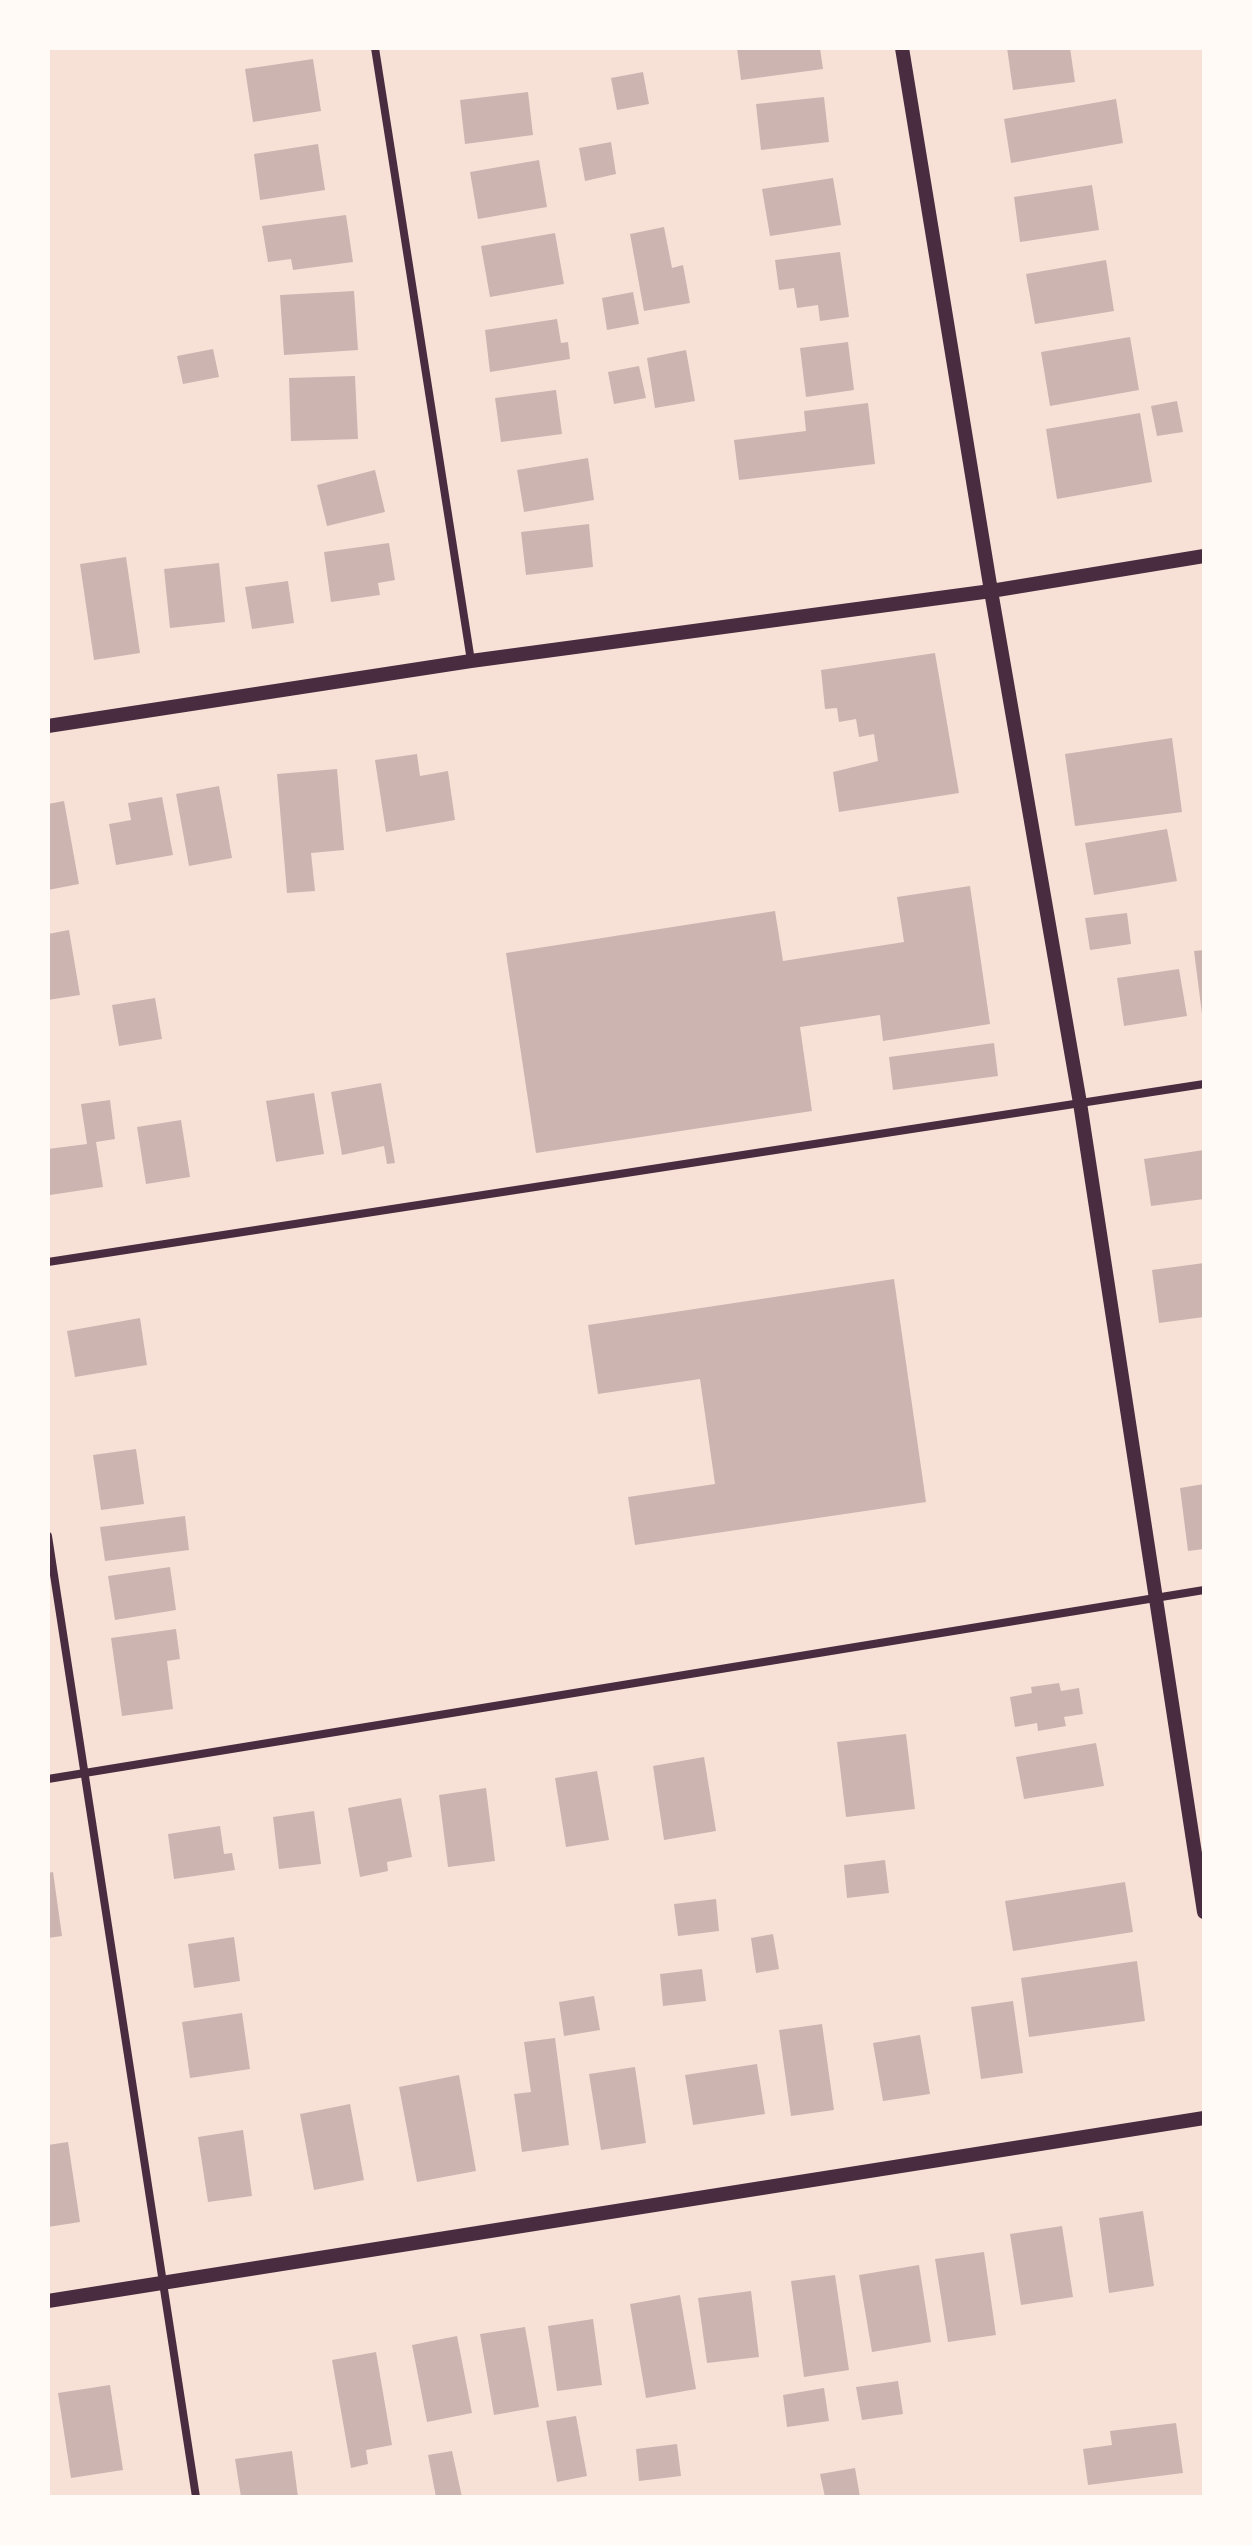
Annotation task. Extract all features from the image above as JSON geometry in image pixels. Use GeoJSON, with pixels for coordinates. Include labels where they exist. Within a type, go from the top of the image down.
{"type":"FeatureCollection","features":[{"type":"Feature","properties":{"kind":"street"},"geometry":{"type":"LineString","coordinates":[[375,48],[471,661]]}},
{"type":"Feature","properties":{"kind":"street"},"geometry":{"type":"LineString","coordinates":[[902,48],[991,591],[1080,1103],[1204,1912]]}},
{"type":"Feature","properties":{"kind":"street"},"geometry":{"type":"LineString","coordinates":[[48,726],[471,661],[991,591],[1204,556]]}},
{"type":"Feature","properties":{"kind":"street"},"geometry":{"type":"LineString","coordinates":[[48,1262],[1204,1084]]}},
{"type":"Feature","properties":{"kind":"street"},"geometry":{"type":"LineString","coordinates":[[48,1536],[196,2497]]}},
{"type":"Feature","properties":{"kind":"street"},"geometry":{"type":"LineString","coordinates":[[48,1779],[1204,1590]]}},
{"type":"Feature","properties":{"kind":"street"},"geometry":{"type":"LineString","coordinates":[[48,2301],[1204,2118]]}},
{"type":"Feature","properties":{"kind":"building"},"geometry":{"type":"Polygon","coordinates":[[[737,48],[820,48],[823,69],[741,80],[737,48]]]}},
{"type":"Feature","properties":{"kind":"building"},"geometry":{"type":"Polygon","coordinates":[[[1007,48],[1070,48],[1075,82],[1013,90],[1007,48]]]}},
{"type":"Feature","properties":{"kind":"building"},"geometry":{"type":"Polygon","coordinates":[[[313,59],[321,111],[253,122],[245,69],[313,59]]]}},
{"type":"Feature","properties":{"kind":"building"},"geometry":{"type":"Polygon","coordinates":[[[643,72],[649,104],[617,110],[611,78],[643,72]]]}},
{"type":"Feature","properties":{"kind":"building"},"geometry":{"type":"Polygon","coordinates":[[[528,92],[533,135],[465,144],[460,100],[528,92]]]}},
{"type":"Feature","properties":{"kind":"building"},"geometry":{"type":"Polygon","coordinates":[[[824,97],[829,142],[761,150],[756,104],[824,97]]]}},
{"type":"Feature","properties":{"kind":"building"},"geometry":{"type":"Polygon","coordinates":[[[1116,99],[1123,143],[1011,163],[1004,119],[1116,99]]]}},
{"type":"Feature","properties":{"kind":"building"},"geometry":{"type":"Polygon","coordinates":[[[611,142],[616,174],[585,181],[579,148],[611,142]]]}},
{"type":"Feature","properties":{"kind":"building"},"geometry":{"type":"Polygon","coordinates":[[[318,144],[325,190],[260,200],[254,154],[318,144]]]}},
{"type":"Feature","properties":{"kind":"building"},"geometry":{"type":"Polygon","coordinates":[[[539,160],[547,207],[478,219],[470,172],[539,160]]]}},
{"type":"Feature","properties":{"kind":"building"},"geometry":{"type":"Polygon","coordinates":[[[833,178],[841,225],[770,236],[762,189],[833,178]]]}},
{"type":"Feature","properties":{"kind":"building"},"geometry":{"type":"Polygon","coordinates":[[[1092,185],[1099,230],[1020,242],[1014,197],[1092,185]]]}},
{"type":"Feature","properties":{"kind":"building"},"geometry":{"type":"Polygon","coordinates":[[[346,215],[353,262],[293,270],[291,259],[268,262],[262,226],[346,215]]]}},
{"type":"Feature","properties":{"kind":"building"},"geometry":{"type":"Polygon","coordinates":[[[664,227],[672,268],[683,265],[690,303],[644,311],[630,234],[664,227]]]}},
{"type":"Feature","properties":{"kind":"building"},"geometry":{"type":"Polygon","coordinates":[[[555,233],[564,284],[490,297],[481,246],[555,233]]]}},
{"type":"Feature","properties":{"kind":"building"},"geometry":{"type":"Polygon","coordinates":[[[840,252],[849,317],[820,321],[818,305],[797,308],[794,288],[779,290],[775,260],[840,252]]]}},
{"type":"Feature","properties":{"kind":"building"},"geometry":{"type":"Polygon","coordinates":[[[1106,260],[1114,311],[1035,324],[1026,274],[1106,260]]]}},
{"type":"Feature","properties":{"kind":"building"},"geometry":{"type":"Polygon","coordinates":[[[354,291],[358,350],[284,355],[280,295],[354,291]]]}},
{"type":"Feature","properties":{"kind":"building"},"geometry":{"type":"Polygon","coordinates":[[[633,292],[639,324],[607,330],[602,298],[633,292]]]}},
{"type":"Feature","properties":{"kind":"building"},"geometry":{"type":"Polygon","coordinates":[[[557,319],[561,343],[568,342],[570,359],[490,372],[485,330],[557,319]]]}},
{"type":"Feature","properties":{"kind":"building"},"geometry":{"type":"Polygon","coordinates":[[[1130,337],[1139,390],[1050,406],[1041,352],[1130,337]]]}},
{"type":"Feature","properties":{"kind":"building"},"geometry":{"type":"Polygon","coordinates":[[[848,342],[854,390],[806,397],[800,348],[848,342]]]}},
{"type":"Feature","properties":{"kind":"building"},"geometry":{"type":"Polygon","coordinates":[[[213,349],[219,377],[183,384],[177,356],[213,349]]]}},
{"type":"Feature","properties":{"kind":"building"},"geometry":{"type":"Polygon","coordinates":[[[686,350],[695,401],[655,408],[647,358],[686,350]]]}},
{"type":"Feature","properties":{"kind":"building"},"geometry":{"type":"Polygon","coordinates":[[[639,366],[646,398],[614,404],[608,372],[639,366]]]}},
{"type":"Feature","properties":{"kind":"building"},"geometry":{"type":"Polygon","coordinates":[[[355,376],[358,439],[291,441],[289,378],[355,376]]]}},
{"type":"Feature","properties":{"kind":"building"},"geometry":{"type":"Polygon","coordinates":[[[556,390],[562,434],[501,442],[495,398],[556,390]]]}},
{"type":"Feature","properties":{"kind":"building"},"geometry":{"type":"Polygon","coordinates":[[[1177,401],[1183,432],[1157,436],[1151,406],[1177,401]]]}},
{"type":"Feature","properties":{"kind":"building"},"geometry":{"type":"Polygon","coordinates":[[[868,403],[875,464],[739,480],[734,440],[806,431],[804,411],[868,403]]]}},
{"type":"Feature","properties":{"kind":"building"},"geometry":{"type":"Polygon","coordinates":[[[1140,413],[1152,482],[1057,499],[1046,429],[1140,413]]]}},
{"type":"Feature","properties":{"kind":"building"},"geometry":{"type":"Polygon","coordinates":[[[588,458],[594,500],[524,512],[517,470],[588,458]]]}},
{"type":"Feature","properties":{"kind":"building"},"geometry":{"type":"Polygon","coordinates":[[[375,470],[385,512],[327,526],[317,485],[375,470]]]}},
{"type":"Feature","properties":{"kind":"building"},"geometry":{"type":"Polygon","coordinates":[[[589,524],[593,567],[526,575],[521,532],[589,524]]]}},
{"type":"Feature","properties":{"kind":"building"},"geometry":{"type":"Polygon","coordinates":[[[389,543],[395,580],[378,583],[380,595],[331,602],[324,552],[389,543]]]}},
{"type":"Feature","properties":{"kind":"building"},"geometry":{"type":"Polygon","coordinates":[[[126,557],[140,653],[94,660],[80,564],[126,557]]]}},
{"type":"Feature","properties":{"kind":"building"},"geometry":{"type":"Polygon","coordinates":[[[219,563],[225,622],[170,628],[164,569],[219,563]]]}},
{"type":"Feature","properties":{"kind":"building"},"geometry":{"type":"Polygon","coordinates":[[[288,581],[294,623],[252,629],[245,587],[288,581]]]}},
{"type":"Feature","properties":{"kind":"building"},"geometry":{"type":"Polygon","coordinates":[[[935,653],[959,793],[839,812],[833,772],[878,761],[874,734],[859,737],[856,719],[839,722],[837,708],[825,709],[821,670],[935,653]]]}},
{"type":"Feature","properties":{"kind":"building"},"geometry":{"type":"Polygon","coordinates":[[[1172,738],[1182,812],[1075,826],[1065,754],[1172,738]]]}},
{"type":"Feature","properties":{"kind":"building"},"geometry":{"type":"Polygon","coordinates":[[[417,754],[420,776],[448,771],[455,820],[386,832],[375,760],[417,754]]]}},
{"type":"Feature","properties":{"kind":"building"},"geometry":{"type":"Polygon","coordinates":[[[337,769],[344,850],[311,853],[315,891],[287,893],[277,774],[337,769]]]}},
{"type":"Feature","properties":{"kind":"building"},"geometry":{"type":"Polygon","coordinates":[[[219,786],[232,858],[189,866],[176,794],[219,786]]]}},
{"type":"Feature","properties":{"kind":"building"},"geometry":{"type":"Polygon","coordinates":[[[162,797],[173,855],[116,865],[109,824],[131,820],[128,803],[162,797]]]}},
{"type":"Feature","properties":{"kind":"building"},"geometry":{"type":"Polygon","coordinates":[[[64,801],[79,884],[48,890],[48,804],[64,801]]]}},
{"type":"Feature","properties":{"kind":"building"},"geometry":{"type":"Polygon","coordinates":[[[1167,829],[1177,881],[1094,895],[1085,843],[1167,829]]]}},
{"type":"Feature","properties":{"kind":"building"},"geometry":{"type":"Polygon","coordinates":[[[970,886],[990,1024],[883,1041],[880,1015],[800,1027],[812,1111],[536,1153],[506,953],[775,911],[783,961],[904,942],[897,897],[970,886]]]}},
{"type":"Feature","properties":{"kind":"building"},"geometry":{"type":"Polygon","coordinates":[[[1127,913],[1131,944],[1090,950],[1085,918],[1127,913]]]}},
{"type":"Feature","properties":{"kind":"building"},"geometry":{"type":"Polygon","coordinates":[[[69,930],[80,995],[48,1000],[48,934],[69,930]]]}},
{"type":"Feature","properties":{"kind":"building"},"geometry":{"type":"Polygon","coordinates":[[[1204,950],[1204,1013],[1202,1014],[1194,951],[1204,950]]]}},
{"type":"Feature","properties":{"kind":"building"},"geometry":{"type":"Polygon","coordinates":[[[1179,969],[1187,1016],[1124,1026],[1117,978],[1179,969]]]}},
{"type":"Feature","properties":{"kind":"building"},"geometry":{"type":"Polygon","coordinates":[[[155,998],[162,1039],[119,1046],[112,1005],[155,998]]]}},
{"type":"Feature","properties":{"kind":"building"},"geometry":{"type":"Polygon","coordinates":[[[994,1043],[998,1076],[893,1090],[889,1057],[994,1043]]]}},
{"type":"Feature","properties":{"kind":"building"},"geometry":{"type":"Polygon","coordinates":[[[381,1083],[395,1163],[387,1164],[384,1146],[342,1155],[331,1092],[381,1083]]]}},
{"type":"Feature","properties":{"kind":"building"},"geometry":{"type":"Polygon","coordinates":[[[314,1093],[324,1154],[276,1162],[266,1101],[314,1093]]]}},
{"type":"Feature","properties":{"kind":"building"},"geometry":{"type":"Polygon","coordinates":[[[110,1100],[115,1139],[96,1142],[103,1187],[50,1195],[48,1149],[87,1144],[81,1104],[110,1100]]]}},
{"type":"Feature","properties":{"kind":"building"},"geometry":{"type":"Polygon","coordinates":[[[181,1120],[190,1177],[146,1184],[137,1127],[181,1120]]]}},
{"type":"Feature","properties":{"kind":"building"},"geometry":{"type":"Polygon","coordinates":[[[1204,1150],[1204,1199],[1151,1206],[1144,1159],[1204,1150]]]}},
{"type":"Feature","properties":{"kind":"building"},"geometry":{"type":"Polygon","coordinates":[[[1204,1263],[1204,1317],[1159,1323],[1152,1270],[1204,1263]]]}},
{"type":"Feature","properties":{"kind":"building"},"geometry":{"type":"Polygon","coordinates":[[[894,1279],[926,1502],[635,1545],[628,1497],[715,1484],[700,1379],[598,1394],[588,1325],[894,1279]]]}},
{"type":"Feature","properties":{"kind":"building"},"geometry":{"type":"Polygon","coordinates":[[[140,1318],[147,1365],[75,1377],[67,1331],[140,1318]]]}},
{"type":"Feature","properties":{"kind":"building"},"geometry":{"type":"Polygon","coordinates":[[[136,1449],[144,1504],[101,1510],[93,1455],[136,1449]]]}},
{"type":"Feature","properties":{"kind":"building"},"geometry":{"type":"Polygon","coordinates":[[[1204,1484],[1204,1549],[1188,1551],[1180,1488],[1204,1484]]]}},
{"type":"Feature","properties":{"kind":"building"},"geometry":{"type":"Polygon","coordinates":[[[185,1516],[189,1550],[105,1561],[100,1527],[185,1516]]]}},
{"type":"Feature","properties":{"kind":"building"},"geometry":{"type":"Polygon","coordinates":[[[170,1567],[176,1610],[115,1620],[108,1576],[170,1567]]]}},
{"type":"Feature","properties":{"kind":"building"},"geometry":{"type":"Polygon","coordinates":[[[176,1629],[180,1659],[167,1661],[173,1709],[122,1716],[111,1638],[176,1629]]]}},
{"type":"Feature","properties":{"kind":"building"},"geometry":{"type":"Polygon","coordinates":[[[1059,1683],[1061,1691],[1079,1688],[1083,1714],[1064,1717],[1066,1726],[1038,1731],[1037,1723],[1015,1727],[1010,1697],[1032,1693],[1031,1687],[1059,1683]]]}},
{"type":"Feature","properties":{"kind":"building"},"geometry":{"type":"Polygon","coordinates":[[[906,1734],[915,1809],[846,1817],[837,1742],[906,1734]]]}},
{"type":"Feature","properties":{"kind":"building"},"geometry":{"type":"Polygon","coordinates":[[[1096,1743],[1104,1786],[1024,1799],[1016,1757],[1096,1743]]]}},
{"type":"Feature","properties":{"kind":"building"},"geometry":{"type":"Polygon","coordinates":[[[704,1757],[716,1831],[664,1840],[653,1766],[704,1757]]]}},
{"type":"Feature","properties":{"kind":"building"},"geometry":{"type":"Polygon","coordinates":[[[597,1771],[609,1840],[566,1847],[555,1778],[597,1771]]]}},
{"type":"Feature","properties":{"kind":"building"},"geometry":{"type":"Polygon","coordinates":[[[486,1788],[495,1861],[448,1867],[439,1795],[486,1788]]]}},
{"type":"Feature","properties":{"kind":"building"},"geometry":{"type":"Polygon","coordinates":[[[401,1798],[412,1857],[387,1862],[388,1871],[360,1877],[348,1808],[401,1798]]]}},
{"type":"Feature","properties":{"kind":"building"},"geometry":{"type":"Polygon","coordinates":[[[314,1811],[321,1864],[279,1869],[273,1817],[314,1811]]]}},
{"type":"Feature","properties":{"kind":"building"},"geometry":{"type":"Polygon","coordinates":[[[220,1826],[224,1854],[232,1853],[235,1870],[174,1879],[168,1834],[220,1826]]]}},
{"type":"Feature","properties":{"kind":"building"},"geometry":{"type":"Polygon","coordinates":[[[885,1860],[889,1893],[847,1898],[844,1865],[885,1860]]]}},
{"type":"Feature","properties":{"kind":"building"},"geometry":{"type":"Polygon","coordinates":[[[53,1872],[62,1936],[48,1938],[48,1873],[53,1872]]]}},
{"type":"Feature","properties":{"kind":"building"},"geometry":{"type":"Polygon","coordinates":[[[1125,1882],[1133,1932],[1013,1951],[1005,1901],[1125,1882]]]}},
{"type":"Feature","properties":{"kind":"building"},"geometry":{"type":"Polygon","coordinates":[[[716,1899],[719,1931],[678,1936],[674,1904],[716,1899]]]}},
{"type":"Feature","properties":{"kind":"building"},"geometry":{"type":"Polygon","coordinates":[[[773,1934],[779,1969],[756,1973],[751,1938],[773,1934]]]}},
{"type":"Feature","properties":{"kind":"building"},"geometry":{"type":"Polygon","coordinates":[[[234,1937],[240,1981],[194,1988],[188,1944],[234,1937]]]}},
{"type":"Feature","properties":{"kind":"building"},"geometry":{"type":"Polygon","coordinates":[[[1137,1961],[1145,2021],[1029,2037],[1021,1978],[1137,1961]]]}},
{"type":"Feature","properties":{"kind":"building"},"geometry":{"type":"Polygon","coordinates":[[[702,1969],[706,2001],[663,2006],[660,1974],[702,1969]]]}},
{"type":"Feature","properties":{"kind":"building"},"geometry":{"type":"Polygon","coordinates":[[[594,1996],[600,2030],[564,2036],[559,2002],[594,1996]]]}},
{"type":"Feature","properties":{"kind":"building"},"geometry":{"type":"Polygon","coordinates":[[[1013,2001],[1023,2073],[981,2079],[971,2007],[1013,2001]]]}},
{"type":"Feature","properties":{"kind":"building"},"geometry":{"type":"Polygon","coordinates":[[[242,2013],[250,2069],[190,2078],[182,2022],[242,2013]]]}},
{"type":"Feature","properties":{"kind":"building"},"geometry":{"type":"Polygon","coordinates":[[[822,2024],[834,2110],[791,2116],[779,2030],[822,2024]]]}},
{"type":"Feature","properties":{"kind":"building"},"geometry":{"type":"Polygon","coordinates":[[[920,2035],[930,2094],[883,2101],[873,2043],[920,2035]]]}},
{"type":"Feature","properties":{"kind":"building"},"geometry":{"type":"Polygon","coordinates":[[[555,2038],[569,2145],[522,2152],[514,2094],[531,2092],[524,2042],[555,2038]]]}},
{"type":"Feature","properties":{"kind":"building"},"geometry":{"type":"Polygon","coordinates":[[[757,2064],[765,2114],[693,2125],[685,2075],[757,2064]]]}},
{"type":"Feature","properties":{"kind":"building"},"geometry":{"type":"Polygon","coordinates":[[[635,2067],[646,2143],[601,2150],[589,2074],[635,2067]]]}},
{"type":"Feature","properties":{"kind":"building"},"geometry":{"type":"Polygon","coordinates":[[[459,2075],[476,2171],[417,2182],[399,2087],[459,2075]]]}},
{"type":"Feature","properties":{"kind":"building"},"geometry":{"type":"Polygon","coordinates":[[[350,2104],[364,2180],[314,2190],[300,2114],[350,2104]]]}},
{"type":"Feature","properties":{"kind":"building"},"geometry":{"type":"Polygon","coordinates":[[[243,2130],[252,2196],[208,2202],[198,2137],[243,2130]]]}},
{"type":"Feature","properties":{"kind":"building"},"geometry":{"type":"Polygon","coordinates":[[[68,2142],[80,2222],[48,2227],[48,2145],[68,2142]]]}},
{"type":"Feature","properties":{"kind":"building"},"geometry":{"type":"Polygon","coordinates":[[[1143,2211],[1154,2286],[1109,2293],[1099,2218],[1143,2211]]]}},
{"type":"Feature","properties":{"kind":"building"},"geometry":{"type":"Polygon","coordinates":[[[1062,2226],[1073,2297],[1021,2305],[1010,2234],[1062,2226]]]}},
{"type":"Feature","properties":{"kind":"building"},"geometry":{"type":"Polygon","coordinates":[[[984,2252],[996,2335],[948,2342],[935,2259],[984,2252]]]}},
{"type":"Feature","properties":{"kind":"building"},"geometry":{"type":"Polygon","coordinates":[[[919,2265],[931,2342],[872,2352],[859,2275],[919,2265]]]}},
{"type":"Feature","properties":{"kind":"building"},"geometry":{"type":"Polygon","coordinates":[[[835,2275],[849,2370],[804,2377],[791,2281],[835,2275]]]}},
{"type":"Feature","properties":{"kind":"building"},"geometry":{"type":"Polygon","coordinates":[[[751,2291],[759,2357],[707,2363],[698,2298],[751,2291]]]}},
{"type":"Feature","properties":{"kind":"building"},"geometry":{"type":"Polygon","coordinates":[[[680,2295],[696,2389],[646,2398],[630,2304],[680,2295]]]}},
{"type":"Feature","properties":{"kind":"building"},"geometry":{"type":"Polygon","coordinates":[[[593,2319],[602,2385],[557,2391],[548,2326],[593,2319]]]}},
{"type":"Feature","properties":{"kind":"building"},"geometry":{"type":"Polygon","coordinates":[[[525,2327],[539,2407],[494,2415],[480,2334],[525,2327]]]}},
{"type":"Feature","properties":{"kind":"building"},"geometry":{"type":"Polygon","coordinates":[[[457,2336],[472,2413],[427,2422],[412,2345],[457,2336]]]}},
{"type":"Feature","properties":{"kind":"building"},"geometry":{"type":"Polygon","coordinates":[[[376,2352],[392,2445],[366,2450],[368,2464],[351,2468],[332,2360],[376,2352]]]}},
{"type":"Feature","properties":{"kind":"building"},"geometry":{"type":"Polygon","coordinates":[[[898,2381],[903,2414],[862,2420],[856,2387],[898,2381]]]}},
{"type":"Feature","properties":{"kind":"building"},"geometry":{"type":"Polygon","coordinates":[[[110,2385],[123,2470],[71,2478],[58,2393],[110,2385]]]}},
{"type":"Feature","properties":{"kind":"building"},"geometry":{"type":"Polygon","coordinates":[[[824,2388],[829,2421],[787,2427],[783,2395],[824,2388]]]}},
{"type":"Feature","properties":{"kind":"building"},"geometry":{"type":"Polygon","coordinates":[[[576,2416],[587,2476],[557,2482],[546,2421],[576,2416]]]}},
{"type":"Feature","properties":{"kind":"building"},"geometry":{"type":"Polygon","coordinates":[[[1176,2423],[1183,2473],[1088,2485],[1083,2449],[1112,2445],[1110,2431],[1176,2423]]]}},
{"type":"Feature","properties":{"kind":"building"},"geometry":{"type":"Polygon","coordinates":[[[677,2444],[681,2476],[639,2481],[636,2449],[677,2444]]]}},
{"type":"Feature","properties":{"kind":"building"},"geometry":{"type":"Polygon","coordinates":[[[292,2451],[298,2497],[241,2497],[235,2459],[292,2451]]]}},
{"type":"Feature","properties":{"kind":"building"},"geometry":{"type":"Polygon","coordinates":[[[452,2451],[462,2497],[436,2497],[428,2455],[452,2451]]]}},
{"type":"Feature","properties":{"kind":"building"},"geometry":{"type":"Polygon","coordinates":[[[855,2468],[860,2497],[825,2497],[820,2474],[855,2468]]]}}]}
